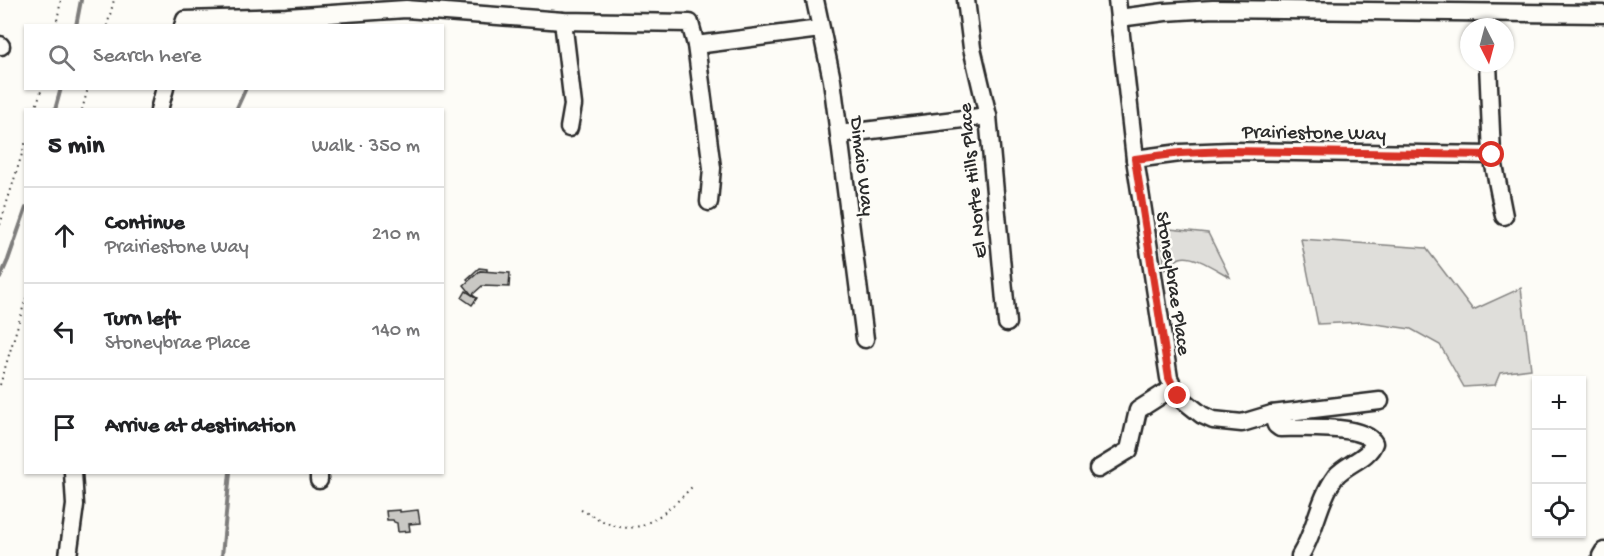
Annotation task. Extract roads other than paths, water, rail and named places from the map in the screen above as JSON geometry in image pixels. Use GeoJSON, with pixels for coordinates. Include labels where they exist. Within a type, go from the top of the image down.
{"type":"FeatureCollection","features":[{"type":"Feature","properties":{"kind":"street","name":"Dimaio Way"},"geometry":{"type":"LineString","coordinates":[[815,0],[832,80],[865,339]]}},
{"type":"Feature","properties":{"kind":"street","name":"El Norte Hills Place"},"geometry":{"type":"LineString","coordinates":[[966,0],[972,48],[988,116],[1007,323]]}},
{"type":"Feature","properties":{"kind":"street","name":"Stoneybrae Place"},"geometry":{"type":"LineString","coordinates":[[1117,0],[1135,159],[1169,378],[1178,396],[1202,415],[1213,420],[1242,423],[1272,414],[1380,401]]}},
{"type":"Feature","properties":{"kind":"street"},"geometry":{"type":"LineString","coordinates":[[184,22],[287,17],[406,4],[563,21],[690,23],[696,45],[711,168],[709,202]]}},
{"type":"Feature","properties":{"kind":"street"},"geometry":{"type":"LineString","coordinates":[[1119,18],[1213,4],[1460,19]]}},
{"type":"Feature","properties":{"kind":"street"},"geometry":{"type":"LineString","coordinates":[[1514,19],[1604,14]]}},
{"type":"Feature","properties":{"kind":"street"},"geometry":{"type":"LineString","coordinates":[[563,21],[573,105],[569,128]]}},
{"type":"Feature","properties":{"kind":"street"},"geometry":{"type":"LineString","coordinates":[[696,45],[820,29]]}},
{"type":"Feature","properties":{"kind":"street"},"geometry":{"type":"LineString","coordinates":[[1488,72],[1492,155],[1504,216]]}},
{"type":"Feature","properties":{"kind":"street"},"geometry":{"type":"LineString","coordinates":[[160,108],[164,90]]}},
{"type":"Feature","properties":{"kind":"street"},"geometry":{"type":"LineString","coordinates":[[839,134],[988,116]]}},
{"type":"Feature","properties":{"kind":"street","name":"Prairiestone Way"},"geometry":{"type":"LineString","coordinates":[[1135,159],[1180,153],[1230,151],[1492,155]]}},
{"type":"Feature","properties":{"kind":"street"},"geometry":{"type":"LineString","coordinates":[[1098,469],[1130,450],[1138,410],[1174,387]]}},
{"type":"Feature","properties":{"kind":"street"},"geometry":{"type":"LineString","coordinates":[[1272,414],[1276,425],[1280,428],[1350,431],[1370,437],[1374,443],[1367,452],[1338,474],[1324,494],[1310,538],[1300,556]]}},
{"type":"Feature","properties":{"kind":"street"},"geometry":{"type":"LineString","coordinates":[[68,556],[75,505],[73,474]]}},
{"type":"Feature","properties":{"kind":"street"},"geometry":{"type":"LineString","coordinates":[[1601,556],[1604,551]]}},
{"type":"Feature","properties":{"kind":"waterway"},"geometry":{"type":"LineString","coordinates":[[76,24],[81,0]]}},
{"type":"Feature","properties":{"kind":"waterway"},"geometry":{"type":"LineString","coordinates":[[56,108],[60,90]]}},
{"type":"Feature","properties":{"kind":"waterway"},"geometry":{"type":"LineString","coordinates":[[237,108],[245,90]]}},
{"type":"Feature","properties":{"kind":"waterway"},"geometry":{"type":"LineString","coordinates":[[0,278],[24,214]]}},
{"type":"Feature","properties":{"kind":"waterway"},"geometry":{"type":"LineString","coordinates":[[222,556],[230,474]]}}]}
